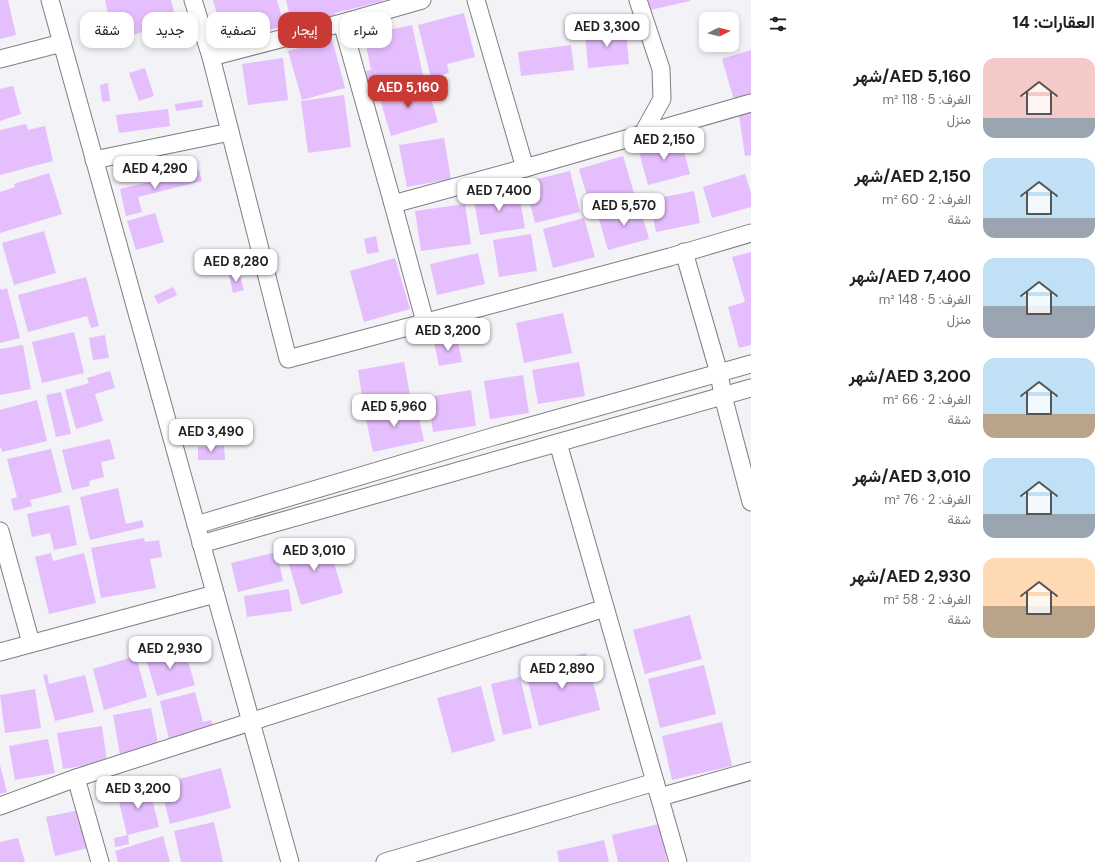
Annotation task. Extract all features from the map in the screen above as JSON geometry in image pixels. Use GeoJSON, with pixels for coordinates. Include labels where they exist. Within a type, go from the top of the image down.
{"type":"FeatureCollection","features":[{"type":"Feature","properties":{"kind":"street"},"geometry":{"type":"LineString","coordinates":[[50,0],[290,862]]}},
{"type":"Feature","properties":{"kind":"street"},"geometry":{"type":"LineString","coordinates":[[192,0],[211,57],[288,359],[751,233]]}},
{"type":"Feature","properties":{"kind":"street"},"geometry":{"type":"LineString","coordinates":[[380,12],[422,0]]}},
{"type":"Feature","properties":{"kind":"street"},"geometry":{"type":"LineString","coordinates":[[476,0],[526,168]]}},
{"type":"Feature","properties":{"kind":"street"},"geometry":{"type":"LineString","coordinates":[[638,0],[661,69],[662,99],[642,135]]}},
{"type":"Feature","properties":{"kind":"street"},"geometry":{"type":"LineString","coordinates":[[211,57],[340,24]]}},
{"type":"Feature","properties":{"kind":"street"},"geometry":{"type":"LineString","coordinates":[[0,59],[62,43]]}},
{"type":"Feature","properties":{"kind":"street"},"geometry":{"type":"LineString","coordinates":[[349,48],[425,322]]}},
{"type":"Feature","properties":{"kind":"street"},"geometry":{"type":"LineString","coordinates":[[393,204],[526,168],[751,103]]}},
{"type":"Feature","properties":{"kind":"street"},"geometry":{"type":"LineString","coordinates":[[94,160],[230,132]]}},
{"type":"Feature","properties":{"kind":"street"},"geometry":{"type":"LineString","coordinates":[[684,252],[718,373],[751,502]]}},
{"type":"Feature","properties":{"kind":"street"},"geometry":{"type":"LineString","coordinates":[[196,525],[495,436],[751,364]]}},
{"type":"Feature","properties":{"kind":"street"},"geometry":{"type":"LineString","coordinates":[[201,544],[751,388]]}},
{"type":"Feature","properties":{"kind":"street"},"geometry":{"type":"LineString","coordinates":[[558,443],[678,862]]}},
{"type":"Feature","properties":{"kind":"street"},"geometry":{"type":"LineString","coordinates":[[0,531],[31,643]]}},
{"type":"Feature","properties":{"kind":"street"},"geometry":{"type":"LineString","coordinates":[[0,652],[215,594]]}},
{"type":"Feature","properties":{"kind":"street"},"geometry":{"type":"LineString","coordinates":[[0,806],[76,778],[606,608]]}},
{"type":"Feature","properties":{"kind":"street"},"geometry":{"type":"LineString","coordinates":[[385,862],[658,790],[751,771]]}},
{"type":"Feature","properties":{"kind":"street"},"geometry":{"type":"LineString","coordinates":[[76,778],[100,862]]}},
{"type":"Feature","properties":{"kind":"building"},"geometry":{"type":"Polygon","coordinates":[[[0,0],[8,0],[16,35],[0,39],[0,0]]]}},
{"type":"Feature","properties":{"kind":"building"},"geometry":{"type":"Polygon","coordinates":[[[105,0],[171,0],[174,12],[142,12],[142,32],[134,34],[134,12],[108,12],[105,0]]]}},
{"type":"Feature","properties":{"kind":"building"},"geometry":{"type":"Polygon","coordinates":[[[213,0],[277,0],[280,12],[278,12],[278,28],[270,30],[270,12],[216,12],[213,0]]]}},
{"type":"Feature","properties":{"kind":"building"},"geometry":{"type":"Polygon","coordinates":[[[286,0],[383,0],[335,13],[337,18],[332,19],[332,12],[289,12],[286,0]]]}},
{"type":"Feature","properties":{"kind":"building"},"geometry":{"type":"Polygon","coordinates":[[[648,0],[690,0],[690,1],[650,10],[648,0]]]}},
{"type":"Feature","properties":{"kind":"building"},"geometry":{"type":"Polygon","coordinates":[[[464,13],[475,57],[447,64],[449,73],[431,78],[418,25],[464,13]]]}},
{"type":"Feature","properties":{"kind":"building"},"geometry":{"type":"Polygon","coordinates":[[[412,25],[423,75],[362,88],[358,73],[371,70],[367,48],[392,48],[392,29],[412,25]]]}},
{"type":"Feature","properties":{"kind":"building"},"geometry":{"type":"Polygon","coordinates":[[[626,29],[629,64],[588,68],[585,32],[626,29]]]}},
{"type":"Feature","properties":{"kind":"building"},"geometry":{"type":"Polygon","coordinates":[[[332,39],[345,88],[302,100],[288,51],[299,48],[332,48],[332,39]]]}},
{"type":"Feature","properties":{"kind":"building"},"geometry":{"type":"Polygon","coordinates":[[[571,45],[574,70],[521,76],[518,52],[571,45]]]}},
{"type":"Feature","properties":{"kind":"building"},"geometry":{"type":"Polygon","coordinates":[[[751,50],[751,95],[734,100],[722,59],[751,50]]]}},
{"type":"Feature","properties":{"kind":"building"},"geometry":{"type":"Polygon","coordinates":[[[283,58],[288,100],[248,105],[242,64],[283,58]]]}},
{"type":"Feature","properties":{"kind":"building"},"geometry":{"type":"Polygon","coordinates":[[[145,68],[154,96],[139,101],[129,73],[145,68]]]}},
{"type":"Feature","properties":{"kind":"building"},"geometry":{"type":"Polygon","coordinates":[[[426,82],[438,122],[391,136],[379,96],[426,82]]]}},
{"type":"Feature","properties":{"kind":"building"},"geometry":{"type":"Polygon","coordinates":[[[108,83],[110,101],[102,102],[100,85],[108,83]]]}},
{"type":"Feature","properties":{"kind":"building"},"geometry":{"type":"Polygon","coordinates":[[[13,86],[21,114],[0,121],[0,89],[13,86]]]}},
{"type":"Feature","properties":{"kind":"building"},"geometry":{"type":"Polygon","coordinates":[[[344,95],[351,147],[308,153],[301,101],[344,95]]]}},
{"type":"Feature","properties":{"kind":"building"},"geometry":{"type":"Polygon","coordinates":[[[202,100],[203,107],[176,111],[175,104],[202,100]]]}},
{"type":"Feature","properties":{"kind":"building"},"geometry":{"type":"Polygon","coordinates":[[[168,109],[170,126],[119,133],[116,115],[168,109]]]}},
{"type":"Feature","properties":{"kind":"building"},"geometry":{"type":"Polygon","coordinates":[[[751,113],[751,155],[745,156],[739,115],[751,113]]]}},
{"type":"Feature","properties":{"kind":"building"},"geometry":{"type":"Polygon","coordinates":[[[26,124],[28,130],[45,126],[53,161],[0,175],[0,130],[26,124]]]}},
{"type":"Feature","properties":{"kind":"building"},"geometry":{"type":"Polygon","coordinates":[[[680,137],[690,174],[648,185],[638,148],[680,137]]]}},
{"type":"Feature","properties":{"kind":"building"},"geometry":{"type":"Polygon","coordinates":[[[444,138],[451,179],[407,187],[399,145],[444,138]]]}},
{"type":"Feature","properties":{"kind":"building"},"geometry":{"type":"Polygon","coordinates":[[[623,156],[634,193],[590,206],[579,169],[623,156]]]}},
{"type":"Feature","properties":{"kind":"building"},"geometry":{"type":"Polygon","coordinates":[[[199,170],[202,181],[138,197],[142,212],[126,216],[120,189],[199,170]]]}},
{"type":"Feature","properties":{"kind":"building"},"geometry":{"type":"Polygon","coordinates":[[[570,171],[580,212],[535,223],[525,182],[570,171]]]}},
{"type":"Feature","properties":{"kind":"building"},"geometry":{"type":"Polygon","coordinates":[[[49,173],[62,214],[0,233],[0,192],[15,187],[14,184],[49,173]]]}},
{"type":"Feature","properties":{"kind":"building"},"geometry":{"type":"Polygon","coordinates":[[[745,174],[751,193],[751,207],[712,218],[703,187],[745,174]]]}},
{"type":"Feature","properties":{"kind":"building"},"geometry":{"type":"Polygon","coordinates":[[[518,188],[525,228],[480,235],[473,195],[518,188]]]}},
{"type":"Feature","properties":{"kind":"building"},"geometry":{"type":"Polygon","coordinates":[[[694,191],[700,223],[656,232],[649,200],[694,191]]]}},
{"type":"Feature","properties":{"kind":"building"},"geometry":{"type":"Polygon","coordinates":[[[465,204],[471,244],[421,251],[415,211],[465,204]]]}},
{"type":"Feature","properties":{"kind":"building"},"geometry":{"type":"Polygon","coordinates":[[[639,204],[649,239],[608,250],[598,216],[639,204]]]}},
{"type":"Feature","properties":{"kind":"building"},"geometry":{"type":"Polygon","coordinates":[[[155,213],[164,242],[136,250],[127,221],[155,213]]]}},
{"type":"Feature","properties":{"kind":"building"},"geometry":{"type":"Polygon","coordinates":[[[584,218],[595,257],[553,268],[543,229],[584,218]]]}},
{"type":"Feature","properties":{"kind":"building"},"geometry":{"type":"Polygon","coordinates":[[[44,231],[56,273],[14,285],[2,243],[44,231]]]}},
{"type":"Feature","properties":{"kind":"building"},"geometry":{"type":"Polygon","coordinates":[[[531,234],[537,271],[499,277],[493,240],[531,234]]]}},
{"type":"Feature","properties":{"kind":"building"},"geometry":{"type":"Polygon","coordinates":[[[376,236],[379,252],[367,254],[364,239],[376,236]]]}},
{"type":"Feature","properties":{"kind":"building"},"geometry":{"type":"Polygon","coordinates":[[[751,252],[751,345],[739,348],[728,307],[745,302],[732,257],[751,252]]]}},
{"type":"Feature","properties":{"kind":"building"},"geometry":{"type":"Polygon","coordinates":[[[478,253],[485,284],[437,295],[430,264],[478,253]]]}},
{"type":"Feature","properties":{"kind":"building"},"geometry":{"type":"Polygon","coordinates":[[[395,258],[410,309],[364,322],[350,271],[395,258]]]}},
{"type":"Feature","properties":{"kind":"building"},"geometry":{"type":"Polygon","coordinates":[[[239,272],[244,290],[233,293],[229,275],[239,272]]]}},
{"type":"Feature","properties":{"kind":"building"},"geometry":{"type":"Polygon","coordinates":[[[86,277],[99,326],[91,328],[87,316],[28,332],[18,295],[86,277]]]}},
{"type":"Feature","properties":{"kind":"building"},"geometry":{"type":"Polygon","coordinates":[[[0,286],[1,290],[7,288],[20,338],[0,343],[0,286]]]}},
{"type":"Feature","properties":{"kind":"building"},"geometry":{"type":"Polygon","coordinates":[[[173,287],[177,295],[158,304],[154,296],[173,287]]]}},
{"type":"Feature","properties":{"kind":"building"},"geometry":{"type":"Polygon","coordinates":[[[563,313],[572,353],[524,363],[516,323],[563,313]]]}},
{"type":"Feature","properties":{"kind":"building"},"geometry":{"type":"Polygon","coordinates":[[[74,332],[84,373],[42,383],[32,342],[74,332]]]}},
{"type":"Feature","properties":{"kind":"building"},"geometry":{"type":"Polygon","coordinates":[[[105,335],[109,358],[93,360],[89,338],[105,335]]]}},
{"type":"Feature","properties":{"kind":"building"},"geometry":{"type":"Polygon","coordinates":[[[457,338],[462,362],[439,366],[434,342],[457,338]]]}},
{"type":"Feature","properties":{"kind":"building"},"geometry":{"type":"Polygon","coordinates":[[[23,345],[31,389],[0,395],[0,349],[23,345]]]}},
{"type":"Feature","properties":{"kind":"building"},"geometry":{"type":"Polygon","coordinates":[[[404,362],[411,401],[364,409],[358,370],[404,362]]]}},
{"type":"Feature","properties":{"kind":"building"},"geometry":{"type":"Polygon","coordinates":[[[579,362],[585,396],[538,404],[532,370],[579,362]]]}},
{"type":"Feature","properties":{"kind":"building"},"geometry":{"type":"Polygon","coordinates":[[[110,371],[115,388],[95,394],[103,421],[76,429],[65,390],[89,383],[87,378],[110,371]]]}},
{"type":"Feature","properties":{"kind":"building"},"geometry":{"type":"Polygon","coordinates":[[[523,375],[529,413],[490,419],[484,381],[523,375]]]}},
{"type":"Feature","properties":{"kind":"building"},"geometry":{"type":"Polygon","coordinates":[[[471,390],[476,426],[433,432],[428,397],[471,390]]]}},
{"type":"Feature","properties":{"kind":"building"},"geometry":{"type":"Polygon","coordinates":[[[61,392],[71,434],[56,437],[46,395],[61,392]]]}},
{"type":"Feature","properties":{"kind":"building"},"geometry":{"type":"Polygon","coordinates":[[[37,400],[47,441],[2,452],[0,446],[0,410],[37,400]]]}},
{"type":"Feature","properties":{"kind":"building"},"geometry":{"type":"Polygon","coordinates":[[[416,404],[424,441],[373,452],[365,415],[416,404]]]}},
{"type":"Feature","properties":{"kind":"building"},"geometry":{"type":"Polygon","coordinates":[[[110,439],[115,459],[101,462],[104,477],[89,481],[90,486],[72,490],[62,450],[110,439]]]}},
{"type":"Feature","properties":{"kind":"building"},"geometry":{"type":"Polygon","coordinates":[[[224,446],[225,460],[198,460],[198,447],[224,446]]]}},
{"type":"Feature","properties":{"kind":"building"},"geometry":{"type":"Polygon","coordinates":[[[51,449],[62,492],[30,500],[32,506],[14,511],[11,499],[17,497],[7,459],[51,449]]]}},
{"type":"Feature","properties":{"kind":"building"},"geometry":{"type":"Polygon","coordinates":[[[118,488],[126,524],[142,520],[144,527],[90,540],[80,497],[118,488]]]}},
{"type":"Feature","properties":{"kind":"building"},"geometry":{"type":"Polygon","coordinates":[[[69,505],[77,545],[54,550],[50,533],[32,537],[27,514],[69,505]]]}},
{"type":"Feature","properties":{"kind":"building"},"geometry":{"type":"Polygon","coordinates":[[[144,538],[145,542],[159,540],[162,557],[150,559],[156,588],[101,598],[91,548],[144,538]]]}},
{"type":"Feature","properties":{"kind":"building"},"geometry":{"type":"Polygon","coordinates":[[[327,539],[343,593],[301,605],[285,551],[327,539]]]}},
{"type":"Feature","properties":{"kind":"building"},"geometry":{"type":"Polygon","coordinates":[[[277,552],[283,581],[238,592],[231,563],[277,552]]]}},
{"type":"Feature","properties":{"kind":"building"},"geometry":{"type":"Polygon","coordinates":[[[51,553],[53,561],[84,553],[96,603],[49,614],[35,557],[51,553]]]}},
{"type":"Feature","properties":{"kind":"building"},"geometry":{"type":"Polygon","coordinates":[[[289,589],[292,611],[247,617],[244,596],[289,589]]]}},
{"type":"Feature","properties":{"kind":"building"},"geometry":{"type":"Polygon","coordinates":[[[690,615],[702,659],[645,674],[633,630],[690,615]]]}},
{"type":"Feature","properties":{"kind":"building"},"geometry":{"type":"Polygon","coordinates":[[[183,644],[195,685],[157,696],[145,655],[183,644]]]}},
{"type":"Feature","properties":{"kind":"building"},"geometry":{"type":"Polygon","coordinates":[[[586,653],[600,710],[539,726],[525,669],[586,653]]]}},
{"type":"Feature","properties":{"kind":"building"},"geometry":{"type":"Polygon","coordinates":[[[136,656],[147,697],[104,710],[93,669],[136,656]]]}},
{"type":"Feature","properties":{"kind":"building"},"geometry":{"type":"Polygon","coordinates":[[[704,665],[716,714],[660,728],[648,679],[704,665]]]}},
{"type":"Feature","properties":{"kind":"building"},"geometry":{"type":"Polygon","coordinates":[[[47,674],[49,684],[85,675],[94,712],[55,721],[43,675],[47,674]]]}},
{"type":"Feature","properties":{"kind":"building"},"geometry":{"type":"Polygon","coordinates":[[[520,677],[532,728],[503,735],[491,684],[520,677]]]}},
{"type":"Feature","properties":{"kind":"building"},"geometry":{"type":"Polygon","coordinates":[[[481,686],[495,741],[452,753],[437,698],[481,686]]]}},
{"type":"Feature","properties":{"kind":"building"},"geometry":{"type":"Polygon","coordinates":[[[35,689],[41,728],[5,733],[0,695],[35,689]]]}},
{"type":"Feature","properties":{"kind":"building"},"geometry":{"type":"Polygon","coordinates":[[[195,692],[203,722],[211,720],[214,731],[170,743],[160,701],[195,692]]]}},
{"type":"Feature","properties":{"kind":"building"},"geometry":{"type":"Polygon","coordinates":[[[151,708],[159,748],[120,755],[113,715],[151,708]]]}},
{"type":"Feature","properties":{"kind":"building"},"geometry":{"type":"Polygon","coordinates":[[[722,722],[732,766],[672,780],[662,736],[722,722]]]}},
{"type":"Feature","properties":{"kind":"building"},"geometry":{"type":"Polygon","coordinates":[[[102,726],[107,762],[63,769],[57,733],[102,726]]]}},
{"type":"Feature","properties":{"kind":"building"},"geometry":{"type":"Polygon","coordinates":[[[48,739],[55,773],[15,780],[9,746],[48,739]]]}},
{"type":"Feature","properties":{"kind":"building"},"geometry":{"type":"Polygon","coordinates":[[[0,765],[7,792],[0,794],[0,765]]]}},
{"type":"Feature","properties":{"kind":"building"},"geometry":{"type":"Polygon","coordinates":[[[221,768],[231,808],[170,824],[160,784],[221,768]]]}},
{"type":"Feature","properties":{"kind":"building"},"geometry":{"type":"Polygon","coordinates":[[[149,786],[159,827],[127,835],[117,793],[149,786]]]}},
{"type":"Feature","properties":{"kind":"building"},"geometry":{"type":"Polygon","coordinates":[[[79,810],[88,848],[55,856],[46,817],[79,810]]]}},
{"type":"Feature","properties":{"kind":"building"},"geometry":{"type":"Polygon","coordinates":[[[214,822],[223,862],[181,862],[174,831],[214,822]]]}},
{"type":"Feature","properties":{"kind":"building"},"geometry":{"type":"Polygon","coordinates":[[[659,824],[667,862],[618,862],[612,835],[659,824]]]}},
{"type":"Feature","properties":{"kind":"building"},"geometry":{"type":"Polygon","coordinates":[[[128,835],[129,844],[115,847],[114,838],[128,835]]]}},
{"type":"Feature","properties":{"kind":"building"},"geometry":{"type":"Polygon","coordinates":[[[163,836],[170,862],[118,862],[115,851],[163,836]]]}},
{"type":"Feature","properties":{"kind":"building"},"geometry":{"type":"Polygon","coordinates":[[[18,838],[25,862],[0,862],[0,842],[18,838]]]}},
{"type":"Feature","properties":{"kind":"building"},"geometry":{"type":"Polygon","coordinates":[[[604,840],[609,862],[559,862],[557,851],[604,840]]]}}]}
